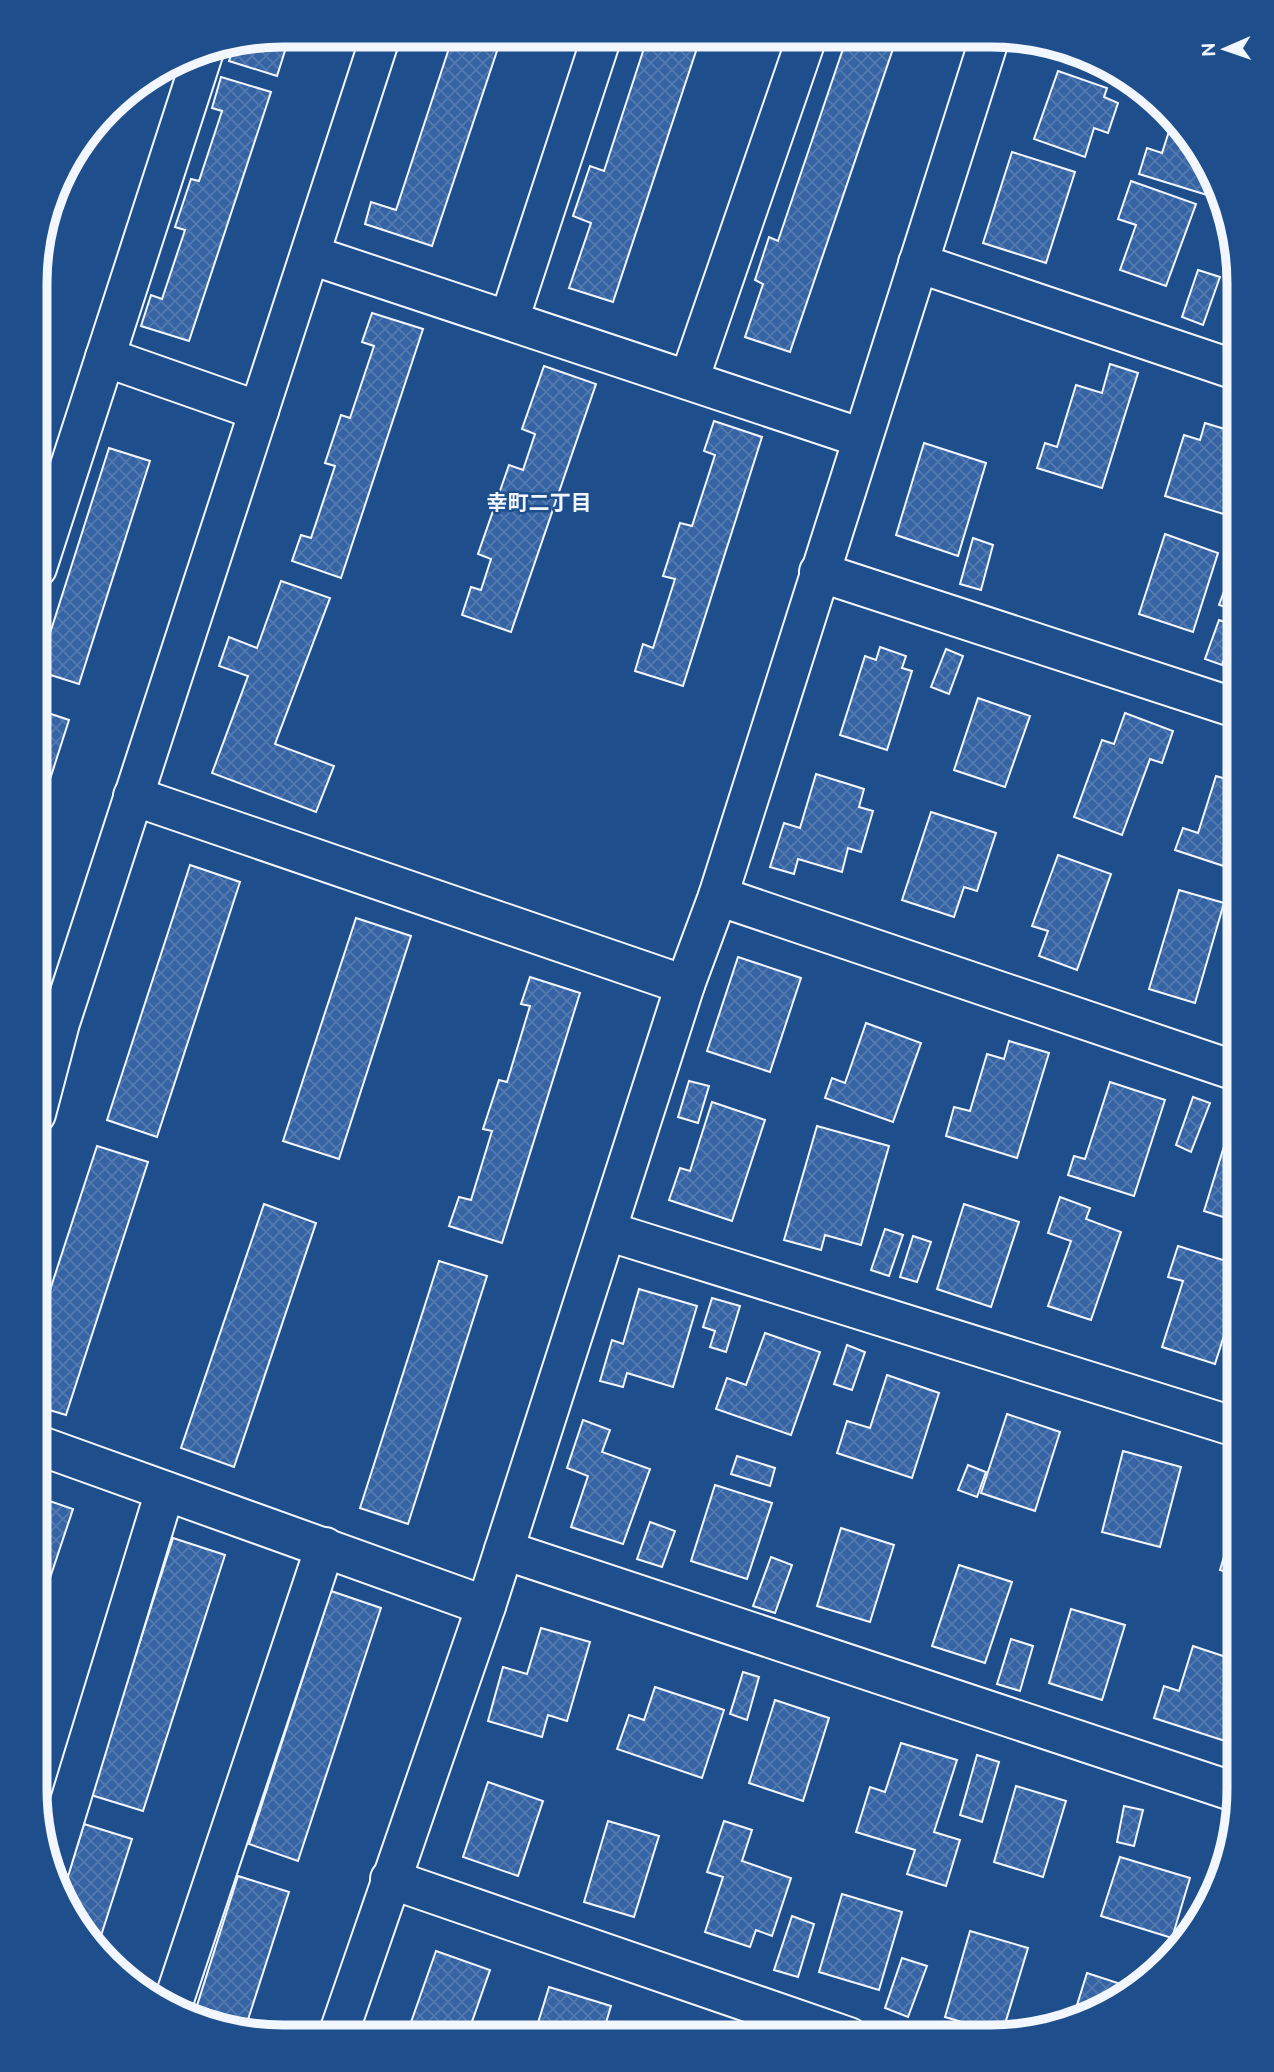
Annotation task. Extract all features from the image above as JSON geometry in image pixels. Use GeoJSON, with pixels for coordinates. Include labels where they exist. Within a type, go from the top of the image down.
{"type":"FeatureCollection","features":[{"type":"Feature","properties":{"kind":"street"},"geometry":{"type":"LineString","coordinates":[[689,380],[803,47]]}},
{"type":"Feature","properties":{"kind":"street"},"geometry":{"type":"LineString","coordinates":[[341,2025],[486,1606],[685,985],[718,896],[987,47]]}},
{"type":"Feature","properties":{"kind":"street"},"geometry":{"type":"LineString","coordinates":[[48,1019],[134,796],[377,48]]}},
{"type":"Feature","properties":{"kind":"street"},"geometry":{"type":"LineString","coordinates":[[509,320],[598,48]]}},
{"type":"Feature","properties":{"kind":"street"},"geometry":{"type":"LineString","coordinates":[[47,537],[200,62]]}},
{"type":"Feature","properties":{"kind":"street"},"geometry":{"type":"LineString","coordinates":[[311,255],[862,438]]}},
{"type":"Feature","properties":{"kind":"street"},"geometry":{"type":"LineString","coordinates":[[918,263],[1227,367]]}},
{"type":"Feature","properties":{"kind":"street"},"geometry":{"type":"LineString","coordinates":[[105,358],[259,411]]}},
{"type":"Feature","properties":{"kind":"street"},"geometry":{"type":"LineString","coordinates":[[820,572],[1227,705]]}},
{"type":"Feature","properties":{"kind":"street"},"geometry":{"type":"LineString","coordinates":[[134,796],[685,985]]}},
{"type":"Feature","properties":{"kind":"street"},"geometry":{"type":"LineString","coordinates":[[718,896],[1226,1068]]}},
{"type":"Feature","properties":{"kind":"street"},"geometry":{"type":"LineString","coordinates":[[607,1231],[1226,1424]]}},
{"type":"Feature","properties":{"kind":"street"},"geometry":{"type":"LineString","coordinates":[[47,1448],[486,1606]]}},
{"type":"Feature","properties":{"kind":"street"},"geometry":{"type":"LineString","coordinates":[[56,1849],[165,1490]]}},
{"type":"Feature","properties":{"kind":"street"},"geometry":{"type":"LineString","coordinates":[[175,1998],[324,1547]]}},
{"type":"Feature","properties":{"kind":"street"},"geometry":{"type":"LineString","coordinates":[[504,1550],[1226,1789]]}},
{"type":"Feature","properties":{"kind":"street"},"geometry":{"type":"LineString","coordinates":[[390,1879],[814,2025]]}},
{"type":"Feature","properties":{"kind":"building"},"geometry":{"type":"Polygon","coordinates":[[[644,47],[697,47],[613,302],[569,288],[591,223],[573,216],[590,166],[604,171],[644,47]]]}},
{"type":"Feature","properties":{"kind":"building"},"geometry":{"type":"Polygon","coordinates":[[[844,47],[894,47],[790,352],[745,337],[763,284],[755,280],[769,237],[778,241],[844,47]]]}},
{"type":"Feature","properties":{"kind":"building"},"geometry":{"type":"Polygon","coordinates":[[[286,48],[277,76],[229,61],[232,53],[286,48]]]}},
{"type":"Feature","properties":{"kind":"building"},"geometry":{"type":"Polygon","coordinates":[[[449,48],[498,48],[432,246],[365,224],[371,202],[396,210],[449,48]]]}},
{"type":"Feature","properties":{"kind":"building"},"geometry":{"type":"Polygon","coordinates":[[[1058,71],[1107,88],[1104,97],[1118,103],[1108,133],[1094,128],[1085,157],[1034,139],[1058,71]]]}},
{"type":"Feature","properties":{"kind":"building"},"geometry":{"type":"Polygon","coordinates":[[[221,77],[271,92],[189,341],[141,326],[151,295],[162,299],[185,230],[175,227],[191,179],[199,181],[222,111],[212,108],[221,77]]]}},
{"type":"Feature","properties":{"kind":"building"},"geometry":{"type":"Polygon","coordinates":[[[1169,130],[1195,165],[1208,191],[1207,195],[1139,174],[1147,148],[1162,153],[1169,130]]]}},
{"type":"Feature","properties":{"kind":"building"},"geometry":{"type":"Polygon","coordinates":[[[1012,152],[1075,172],[1046,263],[983,243],[1012,152]]]}},
{"type":"Feature","properties":{"kind":"building"},"geometry":{"type":"Polygon","coordinates":[[[1131,181],[1196,204],[1166,286],[1120,270],[1136,225],[1118,219],[1131,181]]]}},
{"type":"Feature","properties":{"kind":"building"},"geometry":{"type":"Polygon","coordinates":[[[1198,270],[1220,277],[1203,325],[1182,317],[1198,270]]]}},
{"type":"Feature","properties":{"kind":"building"},"geometry":{"type":"Polygon","coordinates":[[[372,313],[423,329],[341,578],[292,561],[301,535],[311,538],[335,466],[325,463],[341,415],[350,418],[374,346],[362,342],[372,313]]]}},
{"type":"Feature","properties":{"kind":"building"},"geometry":{"type":"Polygon","coordinates":[[[1110,364],[1138,373],[1102,488],[1037,468],[1045,443],[1057,447],[1076,385],[1102,393],[1110,364]]]}},
{"type":"Feature","properties":{"kind":"building"},"geometry":{"type":"Polygon","coordinates":[[[544,366],[596,384],[511,632],[462,615],[471,587],[481,590],[491,559],[478,554],[509,465],[523,470],[535,434],[522,429],[544,366]]]}},
{"type":"Feature","properties":{"kind":"building"},"geometry":{"type":"Polygon","coordinates":[[[714,421],[762,437],[683,686],[635,671],[643,644],[653,648],[675,579],[663,576],[680,523],[692,526],[715,455],[704,451],[714,421]]]}},
{"type":"Feature","properties":{"kind":"building"},"geometry":{"type":"Polygon","coordinates":[[[1205,423],[1227,430],[1224,449],[1227,450],[1227,515],[1165,496],[1184,435],[1200,440],[1205,423]]]}},
{"type":"Feature","properties":{"kind":"building"},"geometry":{"type":"Polygon","coordinates":[[[924,443],[986,463],[958,556],[896,535],[924,443]]]}},
{"type":"Feature","properties":{"kind":"building"},"geometry":{"type":"Polygon","coordinates":[[[109,448],[150,461],[79,684],[47,674],[47,643],[109,448]]]}},
{"type":"Feature","properties":{"kind":"building"},"geometry":{"type":"Polygon","coordinates":[[[1165,534],[1218,553],[1193,632],[1139,614],[1165,534]]]}},
{"type":"Feature","properties":{"kind":"building"},"geometry":{"type":"Polygon","coordinates":[[[973,538],[993,545],[981,590],[960,584],[973,538]]]}},
{"type":"Feature","properties":{"kind":"building"},"geometry":{"type":"Polygon","coordinates":[[[281,581],[330,598],[275,744],[334,766],[316,812],[212,773],[248,676],[219,666],[229,637],[257,648],[281,581]]]}},
{"type":"Feature","properties":{"kind":"building"},"geometry":{"type":"Polygon","coordinates":[[[1227,584],[1227,608],[1219,605],[1227,584]]]}},
{"type":"Feature","properties":{"kind":"building"},"geometry":{"type":"Polygon","coordinates":[[[1219,620],[1227,623],[1227,652],[1222,665],[1205,659],[1219,620]]]}},
{"type":"Feature","properties":{"kind":"building"},"geometry":{"type":"Polygon","coordinates":[[[880,647],[906,656],[902,668],[912,671],[887,750],[840,735],[865,656],[876,660],[880,647]]]}},
{"type":"Feature","properties":{"kind":"building"},"geometry":{"type":"Polygon","coordinates":[[[946,649],[963,656],[949,694],[931,687],[946,649]]]}},
{"type":"Feature","properties":{"kind":"building"},"geometry":{"type":"Polygon","coordinates":[[[978,698],[1030,716],[1005,787],[954,770],[978,698]]]}},
{"type":"Feature","properties":{"kind":"building"},"geometry":{"type":"Polygon","coordinates":[[[47,713],[69,720],[47,789],[47,713]]]}},
{"type":"Feature","properties":{"kind":"building"},"geometry":{"type":"Polygon","coordinates":[[[1125,713],[1173,731],[1162,763],[1150,759],[1122,835],[1074,817],[1102,740],[1114,744],[1125,713]]]}},
{"type":"Feature","properties":{"kind":"building"},"geometry":{"type":"Polygon","coordinates":[[[816,774],[864,789],[859,807],[873,811],[861,852],[848,848],[842,872],[798,859],[794,874],[770,867],[784,823],[800,828],[816,774]]]}},
{"type":"Feature","properties":{"kind":"building"},"geometry":{"type":"Polygon","coordinates":[[[1216,776],[1227,779],[1227,867],[1175,850],[1183,828],[1198,833],[1216,776]]]}},
{"type":"Feature","properties":{"kind":"building"},"geometry":{"type":"Polygon","coordinates":[[[931,812],[996,833],[977,891],[964,887],[954,917],[902,900],[931,812]]]}},
{"type":"Feature","properties":{"kind":"building"},"geometry":{"type":"Polygon","coordinates":[[[1058,855],[1111,874],[1077,970],[1039,956],[1048,931],[1032,926],[1058,855]]]}},
{"type":"Feature","properties":{"kind":"building"},"geometry":{"type":"Polygon","coordinates":[[[190,865],[240,882],[157,1137],[107,1120],[190,865]]]}},
{"type":"Feature","properties":{"kind":"building"},"geometry":{"type":"Polygon","coordinates":[[[1179,890],[1224,903],[1195,1003],[1149,989],[1179,890]]]}},
{"type":"Feature","properties":{"kind":"building"},"geometry":{"type":"Polygon","coordinates":[[[356,918],[411,936],[339,1159],[283,1141],[356,918]]]}},
{"type":"Feature","properties":{"kind":"building"},"geometry":{"type":"Polygon","coordinates":[[[738,957],[801,978],[770,1072],[707,1051],[738,957]]]}},
{"type":"Feature","properties":{"kind":"building"},"geometry":{"type":"Polygon","coordinates":[[[530,977],[580,993],[502,1243],[449,1226],[459,1197],[471,1200],[492,1131],[483,1129],[499,1080],[507,1082],[530,1006],[521,1004],[530,977]]]}},
{"type":"Feature","properties":{"kind":"building"},"geometry":{"type":"Polygon","coordinates":[[[866,1023],[921,1043],[893,1122],[825,1098],[832,1078],[845,1083],[866,1023]]]}},
{"type":"Feature","properties":{"kind":"building"},"geometry":{"type":"Polygon","coordinates":[[[1009,1041],[1049,1053],[1017,1158],[946,1136],[954,1107],[970,1111],[987,1054],[1004,1059],[1009,1041]]]}},
{"type":"Feature","properties":{"kind":"building"},"geometry":{"type":"Polygon","coordinates":[[[689,1081],[709,1086],[698,1123],[678,1117],[689,1081]]]}},
{"type":"Feature","properties":{"kind":"building"},"geometry":{"type":"Polygon","coordinates":[[[1110,1082],[1165,1100],[1134,1196],[1068,1175],[1074,1156],[1085,1159],[1110,1082]]]}},
{"type":"Feature","properties":{"kind":"building"},"geometry":{"type":"Polygon","coordinates":[[[1193,1097],[1210,1103],[1191,1152],[1176,1145],[1193,1097]]]}},
{"type":"Feature","properties":{"kind":"building"},"geometry":{"type":"Polygon","coordinates":[[[712,1102],[765,1120],[732,1221],[669,1200],[680,1168],[690,1171],[712,1102]]]}},
{"type":"Feature","properties":{"kind":"building"},"geometry":{"type":"Polygon","coordinates":[[[817,1126],[889,1146],[861,1245],[825,1235],[821,1250],[784,1240],[817,1126]]]}},
{"type":"Feature","properties":{"kind":"building"},"geometry":{"type":"Polygon","coordinates":[[[1226,1138],[1226,1218],[1204,1211],[1226,1138]]]}},
{"type":"Feature","properties":{"kind":"building"},"geometry":{"type":"Polygon","coordinates":[[[97,1146],[148,1162],[66,1415],[47,1409],[47,1299],[97,1146]]]}},
{"type":"Feature","properties":{"kind":"building"},"geometry":{"type":"Polygon","coordinates":[[[1060,1197],[1090,1208],[1086,1219],[1121,1232],[1091,1320],[1048,1306],[1071,1241],[1048,1233],[1060,1197]]]}},
{"type":"Feature","properties":{"kind":"building"},"geometry":{"type":"Polygon","coordinates":[[[264,1204],[316,1223],[234,1467],[181,1448],[264,1204]]]}},
{"type":"Feature","properties":{"kind":"building"},"geometry":{"type":"Polygon","coordinates":[[[964,1204],[1019,1222],[991,1307],[937,1289],[964,1204]]]}},
{"type":"Feature","properties":{"kind":"building"},"geometry":{"type":"Polygon","coordinates":[[[885,1229],[903,1235],[889,1276],[871,1270],[885,1229]]]}},
{"type":"Feature","properties":{"kind":"building"},"geometry":{"type":"Polygon","coordinates":[[[913,1236],[931,1242],[917,1282],[900,1277],[913,1236]]]}},
{"type":"Feature","properties":{"kind":"building"},"geometry":{"type":"Polygon","coordinates":[[[1178,1246],[1226,1261],[1226,1328],[1215,1364],[1162,1347],[1183,1281],[1168,1277],[1178,1246]]]}},
{"type":"Feature","properties":{"kind":"building"},"geometry":{"type":"Polygon","coordinates":[[[439,1261],[487,1276],[408,1524],[360,1508],[439,1261]]]}},
{"type":"Feature","properties":{"kind":"building"},"geometry":{"type":"Polygon","coordinates":[[[639,1289],[697,1306],[673,1387],[627,1373],[623,1387],[600,1381],[612,1340],[623,1344],[639,1289]]]}},
{"type":"Feature","properties":{"kind":"building"},"geometry":{"type":"Polygon","coordinates":[[[712,1298],[740,1306],[726,1352],[710,1347],[715,1331],[703,1327],[712,1298]]]}},
{"type":"Feature","properties":{"kind":"building"},"geometry":{"type":"Polygon","coordinates":[[[765,1333],[820,1352],[791,1435],[716,1409],[727,1378],[746,1385],[765,1333]]]}},
{"type":"Feature","properties":{"kind":"building"},"geometry":{"type":"Polygon","coordinates":[[[847,1345],[865,1352],[852,1390],[834,1384],[847,1345]]]}},
{"type":"Feature","properties":{"kind":"building"},"geometry":{"type":"Polygon","coordinates":[[[887,1375],[939,1393],[912,1478],[837,1453],[847,1421],[870,1428],[887,1375]]]}},
{"type":"Feature","properties":{"kind":"building"},"geometry":{"type":"Polygon","coordinates":[[[1007,1414],[1060,1432],[1035,1511],[981,1493],[1007,1414]]]}},
{"type":"Feature","properties":{"kind":"building"},"geometry":{"type":"Polygon","coordinates":[[[583,1420],[610,1430],[602,1452],[650,1469],[623,1544],[571,1527],[588,1476],[567,1468],[583,1420]]]}},
{"type":"Feature","properties":{"kind":"building"},"geometry":{"type":"Polygon","coordinates":[[[1123,1451],[1181,1467],[1160,1547],[1102,1532],[1123,1451]]]}},
{"type":"Feature","properties":{"kind":"building"},"geometry":{"type":"Polygon","coordinates":[[[737,1456],[775,1468],[770,1486],[731,1474],[737,1456]]]}},
{"type":"Feature","properties":{"kind":"building"},"geometry":{"type":"Polygon","coordinates":[[[968,1465],[986,1472],[977,1497],[958,1490],[968,1465]]]}},
{"type":"Feature","properties":{"kind":"building"},"geometry":{"type":"Polygon","coordinates":[[[715,1485],[772,1503],[747,1579],[691,1561],[715,1485]]]}},
{"type":"Feature","properties":{"kind":"building"},"geometry":{"type":"Polygon","coordinates":[[[47,1500],[73,1509],[47,1587],[47,1500]]]}},
{"type":"Feature","properties":{"kind":"building"},"geometry":{"type":"Polygon","coordinates":[[[650,1522],[675,1531],[662,1567],[637,1559],[650,1522]]]}},
{"type":"Feature","properties":{"kind":"building"},"geometry":{"type":"Polygon","coordinates":[[[841,1528],[894,1545],[870,1622],[817,1606],[841,1528]]]}},
{"type":"Feature","properties":{"kind":"building"},"geometry":{"type":"Polygon","coordinates":[[[173,1538],[225,1555],[143,1811],[91,1795],[173,1538]]]}},
{"type":"Feature","properties":{"kind":"building"},"geometry":{"type":"Polygon","coordinates":[[[1226,1550],[1226,1572],[1220,1570],[1226,1550]]]}},
{"type":"Feature","properties":{"kind":"building"},"geometry":{"type":"Polygon","coordinates":[[[771,1557],[792,1565],[775,1613],[753,1606],[771,1557]]]}},
{"type":"Feature","properties":{"kind":"building"},"geometry":{"type":"Polygon","coordinates":[[[959,1565],[1012,1582],[985,1663],[932,1646],[959,1565]]]}},
{"type":"Feature","properties":{"kind":"building"},"geometry":{"type":"Polygon","coordinates":[[[331,1591],[381,1608],[298,1861],[249,1844],[331,1591]]]}},
{"type":"Feature","properties":{"kind":"building"},"geometry":{"type":"Polygon","coordinates":[[[1071,1609],[1125,1625],[1102,1700],[1049,1683],[1071,1609]]]}},
{"type":"Feature","properties":{"kind":"building"},"geometry":{"type":"Polygon","coordinates":[[[541,1628],[590,1642],[567,1721],[548,1715],[542,1737],[488,1721],[503,1667],[527,1674],[541,1628]]]}},
{"type":"Feature","properties":{"kind":"building"},"geometry":{"type":"Polygon","coordinates":[[[1011,1639],[1033,1646],[1020,1691],[997,1684],[1011,1639]]]}},
{"type":"Feature","properties":{"kind":"building"},"geometry":{"type":"Polygon","coordinates":[[[1193,1646],[1226,1657],[1225,1741],[1154,1718],[1164,1686],[1179,1691],[1193,1646]]]}},
{"type":"Feature","properties":{"kind":"building"},"geometry":{"type":"Polygon","coordinates":[[[743,1672],[759,1677],[747,1720],[730,1714],[743,1672]]]}},
{"type":"Feature","properties":{"kind":"building"},"geometry":{"type":"Polygon","coordinates":[[[655,1687],[724,1710],[702,1778],[617,1749],[629,1715],[644,1720],[655,1687]]]}},
{"type":"Feature","properties":{"kind":"building"},"geometry":{"type":"Polygon","coordinates":[[[775,1700],[829,1718],[803,1801],[749,1783],[775,1700]]]}},
{"type":"Feature","properties":{"kind":"building"},"geometry":{"type":"Polygon","coordinates":[[[901,1743],[957,1760],[934,1832],[960,1840],[946,1886],[907,1874],[915,1850],[856,1832],[870,1787],[885,1792],[901,1743]]]}},
{"type":"Feature","properties":{"kind":"building"},"geometry":{"type":"Polygon","coordinates":[[[977,1755],[999,1762],[982,1822],[960,1815],[977,1755]]]}},
{"type":"Feature","properties":{"kind":"building"},"geometry":{"type":"Polygon","coordinates":[[[488,1782],[543,1801],[518,1876],[463,1857],[488,1782]]]}},
{"type":"Feature","properties":{"kind":"building"},"geometry":{"type":"Polygon","coordinates":[[[1016,1786],[1066,1801],[1043,1877],[994,1862],[1016,1786]]]}},
{"type":"Feature","properties":{"kind":"building"},"geometry":{"type":"Polygon","coordinates":[[[1124,1806],[1143,1810],[1134,1846],[1117,1842],[1124,1806]]]}},
{"type":"Feature","properties":{"kind":"building"},"geometry":{"type":"Polygon","coordinates":[[[608,1821],[659,1836],[634,1917],[584,1902],[608,1821]]]}},
{"type":"Feature","properties":{"kind":"building"},"geometry":{"type":"Polygon","coordinates":[[[724,1821],[752,1830],[742,1861],[791,1878],[772,1936],[756,1930],[750,1947],[705,1932],[723,1877],[707,1872],[724,1821]]]}},
{"type":"Feature","properties":{"kind":"building"},"geometry":{"type":"Polygon","coordinates":[[[84,1824],[132,1839],[100,1937],[79,1907],[66,1881],[84,1824]]]}},
{"type":"Feature","properties":{"kind":"building"},"geometry":{"type":"Polygon","coordinates":[[[1120,1857],[1190,1878],[1172,1938],[1101,1916],[1120,1857]]]}},
{"type":"Feature","properties":{"kind":"building"},"geometry":{"type":"Polygon","coordinates":[[[238,1876],[289,1892],[247,2022],[196,2008],[238,1876]]]}},
{"type":"Feature","properties":{"kind":"building"},"geometry":{"type":"Polygon","coordinates":[[[842,1894],[902,1912],[879,1990],[819,1972],[842,1894]]]}},
{"type":"Feature","properties":{"kind":"building"},"geometry":{"type":"Polygon","coordinates":[[[792,1916],[814,1924],[798,1977],[774,1970],[792,1916]]]}},
{"type":"Feature","properties":{"kind":"building"},"geometry":{"type":"Polygon","coordinates":[[[970,1931],[1028,1948],[1005,2024],[972,2025],[945,2017],[970,1931]]]}},
{"type":"Feature","properties":{"kind":"building"},"geometry":{"type":"Polygon","coordinates":[[[436,1951],[490,1970],[471,2025],[410,2025],[436,1951]]]}},
{"type":"Feature","properties":{"kind":"building"},"geometry":{"type":"Polygon","coordinates":[[[902,1958],[927,1966],[908,2017],[885,2008],[902,1958]]]}},
{"type":"Feature","properties":{"kind":"building"},"geometry":{"type":"Polygon","coordinates":[[[1087,1973],[1122,1984],[1109,1993],[1076,2009],[1087,1973]]]}},
{"type":"Feature","properties":{"kind":"building"},"geometry":{"type":"Polygon","coordinates":[[[549,1987],[611,2006],[605,2025],[537,2025],[549,1987]]]}},
{"type":"Feature","properties":{"kind":"district","name":"幸町二丁目"},"geometry":{"type":"Point","coordinates":[539,503]}}]}
